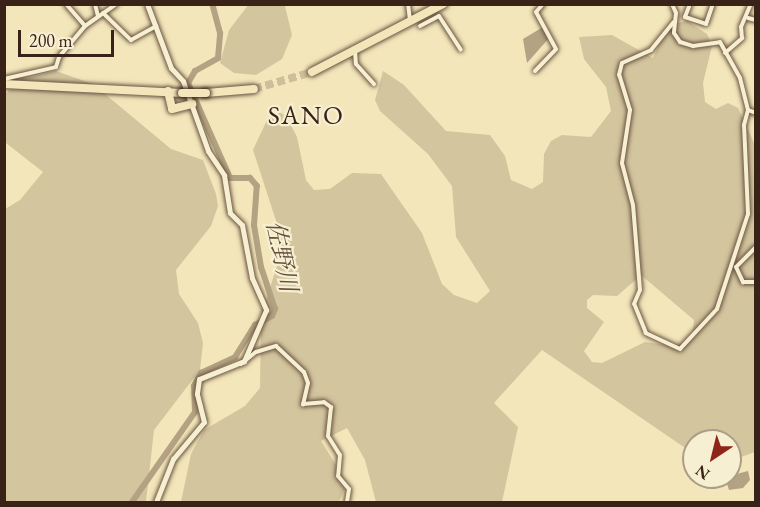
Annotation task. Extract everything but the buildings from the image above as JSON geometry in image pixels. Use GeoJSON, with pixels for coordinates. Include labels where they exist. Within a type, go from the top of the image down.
{"type":"FeatureCollection","features":[{"type":"Feature","properties":{"kind":"highway"},"geometry":{"type":"LineString","coordinates":[[312,72],[442,4]]}},
{"type":"Feature","properties":{"kind":"highway"},"geometry":{"type":"LineString","coordinates":[[4,84],[182,93],[254,89]]}},
{"type":"Feature","properties":{"kind":"highway"},"geometry":{"type":"LineString","coordinates":[[168,91],[172,109],[192,104]]}},
{"type":"Feature","properties":{"kind":"main road"},"geometry":{"type":"LineString","coordinates":[[147,4],[171,68],[180,77],[208,151],[225,179],[230,213],[242,225],[254,287],[266,307],[241,364],[199,380],[196,394],[204,422],[173,459],[156,502]]}},
{"type":"Feature","properties":{"kind":"street"},"geometry":{"type":"LineString","coordinates":[[66,4],[85,26]]}},
{"type":"Feature","properties":{"kind":"street"},"geometry":{"type":"LineString","coordinates":[[95,4],[98,16]]}},
{"type":"Feature","properties":{"kind":"street"},"geometry":{"type":"LineString","coordinates":[[4,79],[56,67],[58,57],[85,26],[116,4]]}},
{"type":"Feature","properties":{"kind":"street"},"geometry":{"type":"LineString","coordinates":[[408,4],[411,21]]}},
{"type":"Feature","properties":{"kind":"street"},"geometry":{"type":"LineString","coordinates":[[535,71],[556,49],[537,16],[543,4]]}},
{"type":"Feature","properties":{"kind":"street"},"geometry":{"type":"LineString","coordinates":[[672,4],[680,42],[693,46],[716,40],[741,78],[748,110],[744,125],[748,214],[720,302],[686,347],[668,346],[646,333],[634,303],[640,290],[633,205],[622,163],[630,110],[619,71],[626,61],[651,50],[674,22]]}},
{"type":"Feature","properties":{"kind":"street"},"geometry":{"type":"LineString","coordinates":[[690,4],[685,17],[706,24],[713,4]]}},
{"type":"Feature","properties":{"kind":"street"},"geometry":{"type":"LineString","coordinates":[[725,53],[742,38],[741,27],[748,18],[751,4]]}},
{"type":"Feature","properties":{"kind":"street"},"geometry":{"type":"LineString","coordinates":[[103,12],[131,40],[156,26]]}},
{"type":"Feature","properties":{"kind":"street"},"geometry":{"type":"LineString","coordinates":[[420,26],[439,16],[461,50]]}},
{"type":"Feature","properties":{"kind":"street"},"geometry":{"type":"LineString","coordinates":[[748,18],[756,20]]}},
{"type":"Feature","properties":{"kind":"street"},"geometry":{"type":"LineString","coordinates":[[354,51],[356,64],[375,84]]}},
{"type":"Feature","properties":{"kind":"street"},"geometry":{"type":"LineString","coordinates":[[748,110],[756,113]]}},
{"type":"Feature","properties":{"kind":"street"},"geometry":{"type":"LineString","coordinates":[[756,247],[739,260],[736,270],[743,282],[756,282]]}},
{"type":"Feature","properties":{"kind":"street"},"geometry":{"type":"LineString","coordinates":[[241,364],[255,352],[276,346],[304,372],[308,383],[303,404],[324,402],[331,407],[328,436],[340,455],[338,476],[349,489],[347,502]]}},
{"type":"Feature","properties":{"kind":"shaded area"},"geometry":{"type":"Polygon","coordinates":[[[249,4],[285,6],[292,35],[282,59],[256,75],[234,73],[220,63],[229,30],[249,4]]]}},
{"type":"Feature","properties":{"kind":"shaded area"},"geometry":{"type":"Polygon","coordinates":[[[687,21],[707,34],[712,46],[703,83],[705,102],[716,109],[728,103],[738,108],[755,145],[755,452],[742,457],[742,429],[682,429],[682,446],[542,350],[494,403],[518,427],[502,502],[376,502],[365,460],[347,428],[321,441],[347,483],[339,502],[181,502],[191,454],[204,430],[245,406],[260,388],[261,315],[281,254],[281,236],[253,150],[268,118],[279,112],[286,116],[297,137],[306,180],[314,190],[330,189],[352,173],[381,174],[422,233],[442,284],[454,295],[477,303],[490,291],[456,237],[452,186],[428,154],[380,111],[375,100],[383,71],[404,85],[446,131],[490,135],[505,156],[511,180],[532,189],[543,182],[544,154],[551,141],[562,135],[591,137],[611,111],[606,87],[584,59],[579,37],[612,35],[653,58],[668,25],[687,21]],[[641,275],[617,296],[593,295],[587,300],[587,308],[604,322],[584,351],[592,362],[602,363],[645,342],[676,346],[692,339],[694,320],[641,275]]]}},
{"type":"Feature","properties":{"kind":"shaded area"},"geometry":{"type":"Polygon","coordinates":[[[543,27],[550,37],[527,63],[523,39],[543,27]]]}},
{"type":"Feature","properties":{"kind":"shaded area"},"geometry":{"type":"Polygon","coordinates":[[[56,71],[93,84],[171,149],[203,160],[216,194],[218,206],[211,226],[176,270],[179,294],[198,323],[203,343],[200,370],[154,430],[146,502],[5,502],[5,209],[20,200],[43,172],[6,143],[5,94],[22,79],[56,71]]]}},
{"type":"Feature","properties":{"kind":"shaded area"},"geometry":{"type":"Polygon","coordinates":[[[748,471],[750,480],[742,488],[742,473],[748,471]]]}},
{"type":"Feature","properties":{"kind":"waterway","name":"佐野川"},"geometry":{"type":"LineString","coordinates":[[132,502],[195,412],[194,386],[201,373],[235,357],[255,325],[272,316],[275,309],[261,267],[254,225],[257,186],[250,178],[230,178],[188,83],[195,71],[218,58],[220,33],[212,4]]}},
{"type":"Feature","properties":{"kind":"tunnel"},"geometry":{"type":"LineString","coordinates":[[254,89],[312,72]]}},
{"type":"Feature","properties":{"kind":"district","name":"SANO"},"geometry":{"type":"Point","coordinates":[306,116]}}]}
